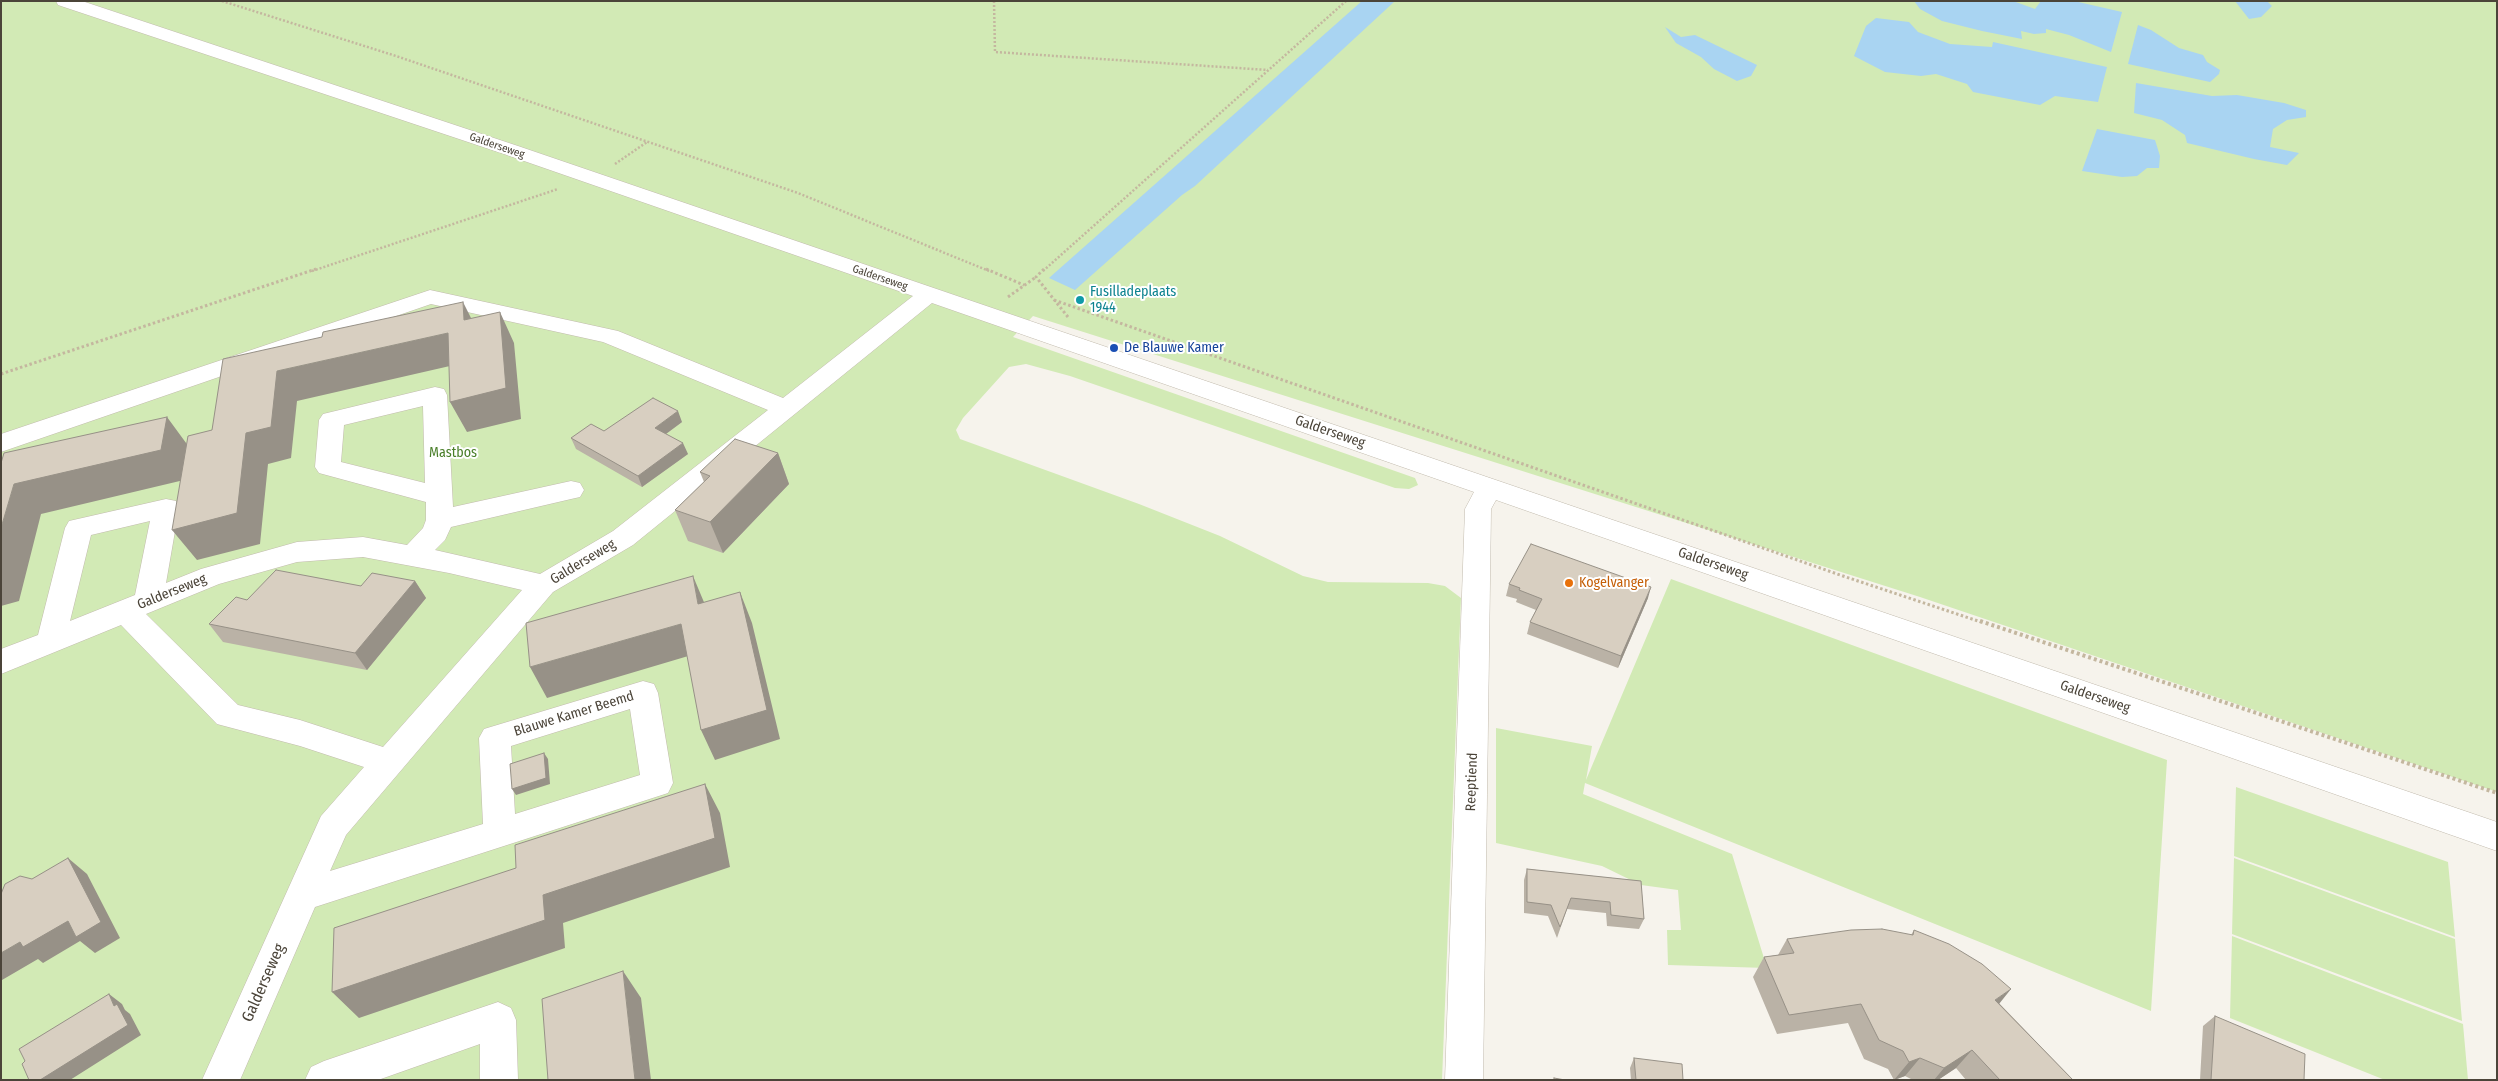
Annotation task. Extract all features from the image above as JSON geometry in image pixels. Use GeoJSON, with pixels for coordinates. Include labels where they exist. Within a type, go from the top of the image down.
{"type":"FeatureCollection","features":[{"type":"Feature","properties":{"kind":"street","name":"Galderseweg"},"geometry":{"type":"LineString","coordinates":[[64,1],[600,173],[928,295],[1490,487],[2497,837]]}},
{"type":"Feature","properties":{"kind":"street","name":"Galderseweg"},"geometry":{"type":"LineString","coordinates":[[221,1080],[333,826],[542,585],[623,538],[928,295]]}},
{"type":"Feature","properties":{"kind":"street"},"geometry":{"type":"LineString","coordinates":[[1,443],[430,297],[610,336],[786,408]]}},
{"type":"Feature","properties":{"kind":"street"},"geometry":{"type":"LineString","coordinates":[[414,556],[435,533],[440,508],[435,395],[332,420],[328,466],[440,508],[571,490]]}},
{"type":"Feature","properties":{"kind":"street","name":"Reeptiend"},"geometry":{"type":"LineString","coordinates":[[1464,1080],[1478,509],[1490,487]]}},
{"type":"Feature","properties":{"kind":"street"},"geometry":{"type":"LineString","coordinates":[[51,641],[80,528],[166,508],[136,606]]}},
{"type":"Feature","properties":{"kind":"street","name":"Galderseweg"},"geometry":{"type":"LineString","coordinates":[[1,662],[211,576],[297,552],[363,547],[414,556],[542,585]]}},
{"type":"Feature","properties":{"kind":"street","name":"Galderseweg"},"geometry":{"type":"LineString","coordinates":[[136,606],[228,715],[300,733],[388,762]]}},
{"type":"Feature","properties":{"kind":"street","name":"Blauwe Kamer Beemd"},"geometry":{"type":"LineString","coordinates":[[303,895],[500,833],[657,783],[643,693],[495,738],[500,833]]}},
{"type":"Feature","properties":{"kind":"street"},"geometry":{"type":"LineString","coordinates":[[324,1080],[498,1020],[500,1080]]}},
{"type":"Feature","properties":{"kind":"path"},"geometry":{"type":"LineString","coordinates":[[222,1],[396,56],[798,193],[1024,285]]}},
{"type":"Feature","properties":{"kind":"path"},"geometry":{"type":"LineString","coordinates":[[994,1],[995,52],[1268,70]]}},
{"type":"Feature","properties":{"kind":"path"},"geometry":{"type":"LineString","coordinates":[[987,315],[1036,277],[1346,1]]}},
{"type":"Feature","properties":{"kind":"path"},"geometry":{"type":"LineString","coordinates":[[1,374],[600,173],[647,141]]}},
{"type":"Feature","properties":{"kind":"path"},"geometry":{"type":"LineString","coordinates":[[1036,277],[1073,323]]}},
{"type":"Feature","properties":{"kind":"path"},"geometry":{"type":"LineString","coordinates":[[1054,300],[1843,576],[2497,793]]}},
{"type":"Feature","properties":{"kind":"green space","name":"Mastbos"},"geometry":{"type":"Polygon","coordinates":[[[1,1],[2497,1],[2497,792],[1920,597],[1033,316],[1013,337],[1415,478],[1418,485],[1409,489],[1395,488],[1070,376],[1026,364],[1009,367],[963,418],[956,430],[960,439],[1139,504],[1220,536],[1303,576],[1328,582],[1428,583],[1445,586],[1461,598],[1442,1080],[1,1080],[1,1]]]}},
{"type":"Feature","properties":{"kind":"green space"},"geometry":{"type":"Polygon","coordinates":[[[1671,579],[2167,760],[2151,1011],[1585,783],[1583,794],[1732,854],[1767,968],[1668,965],[1667,930],[1681,930],[1678,890],[1641,885],[1602,866],[1496,843],[1496,728],[1592,746],[1586,780],[1671,579]]]}},
{"type":"Feature","properties":{"kind":"green space"},"geometry":{"type":"Polygon","coordinates":[[[2236,787],[2448,862],[2455,937],[2234,856],[2236,787]]]}},
{"type":"Feature","properties":{"kind":"green space"},"geometry":{"type":"Polygon","coordinates":[[[2234,858],[2455,939],[2462,1021],[2232,934],[2234,858]]]}},
{"type":"Feature","properties":{"kind":"green space"},"geometry":{"type":"Polygon","coordinates":[[[2232,936],[2463,1024],[2468,1080],[2385,1080],[2230,1018],[2232,936]]]}},
{"type":"Feature","properties":{"kind":"water"},"geometry":{"type":"Polygon","coordinates":[[[1362,1],[1395,1],[1195,186],[1182,195],[1075,290],[1049,278],[1362,1]]]}},
{"type":"Feature","properties":{"kind":"water"},"geometry":{"type":"Polygon","coordinates":[[[1914,1],[2013,1],[2035,9],[2041,1],[2074,1],[2122,12],[2111,52],[2069,35],[2046,29],[2046,33],[2034,34],[2021,31],[2022,39],[1942,21],[1920,9],[1914,1]]]}},
{"type":"Feature","properties":{"kind":"water"},"geometry":{"type":"Polygon","coordinates":[[[2235,1],[2267,1],[2272,6],[2261,17],[2249,19],[2235,1]]]}},
{"type":"Feature","properties":{"kind":"water"},"geometry":{"type":"Polygon","coordinates":[[[1876,18],[1909,22],[1918,32],[1950,44],[1992,47],[1993,42],[2107,67],[2098,102],[2055,96],[2040,105],[1973,92],[1967,84],[1936,74],[1921,76],[1885,72],[1854,56],[1866,26],[1876,18]]]}},
{"type":"Feature","properties":{"kind":"water"},"geometry":{"type":"Polygon","coordinates":[[[2138,25],[2151,30],[2179,48],[2203,55],[2207,62],[2220,70],[2219,74],[2210,82],[2128,64],[2138,25]]]}},
{"type":"Feature","properties":{"kind":"water"},"geometry":{"type":"Polygon","coordinates":[[[1665,27],[1681,37],[1695,35],[1757,65],[1751,76],[1737,81],[1714,69],[1701,57],[1676,43],[1665,27]]]}},
{"type":"Feature","properties":{"kind":"water"},"geometry":{"type":"Polygon","coordinates":[[[2136,83],[2212,96],[2237,95],[2284,103],[2306,110],[2306,117],[2287,120],[2273,129],[2270,147],[2299,153],[2287,165],[2187,143],[2185,135],[2162,120],[2134,113],[2136,83]]]}},
{"type":"Feature","properties":{"kind":"water"},"geometry":{"type":"Polygon","coordinates":[[[2097,129],[2155,140],[2160,156],[2159,168],[2147,168],[2137,176],[2122,177],[2082,171],[2097,129]]]}},
{"type":"Feature","properties":{"kind":"building"},"geometry":{"type":"Polygon","coordinates":[[[463,302],[464,320],[500,312],[506,388],[450,402],[448,333],[277,371],[271,427],[246,433],[237,513],[172,530],[188,436],[212,430],[223,359],[322,337],[323,332],[463,302]]]}},
{"type":"Feature","properties":{"kind":"building"},"geometry":{"type":"Polygon","coordinates":[[[653,398],[678,411],[655,428],[683,443],[638,476],[571,438],[591,424],[604,431],[653,398]]]}},
{"type":"Feature","properties":{"kind":"building"},"geometry":{"type":"Polygon","coordinates":[[[167,417],[161,450],[14,484],[1,528],[1,463],[4,453],[167,417]]]}},
{"type":"Feature","properties":{"kind":"building"},"geometry":{"type":"Polygon","coordinates":[[[735,439],[778,453],[710,522],[675,510],[710,476],[700,472],[735,439]]]}},
{"type":"Feature","properties":{"kind":"building"},"geometry":{"type":"Polygon","coordinates":[[[1531,544],[1651,587],[1621,656],[1530,622],[1542,599],[1509,584],[1531,544]]]}},
{"type":"Feature","properties":{"kind":"building"},"geometry":{"type":"Polygon","coordinates":[[[276,570],[361,586],[372,573],[415,581],[355,653],[209,624],[236,597],[247,600],[276,570]]]}},
{"type":"Feature","properties":{"kind":"building"},"geometry":{"type":"Polygon","coordinates":[[[693,576],[698,604],[740,592],[767,710],[701,730],[681,624],[530,667],[526,623],[693,576]]]}},
{"type":"Feature","properties":{"kind":"building"},"geometry":{"type":"Polygon","coordinates":[[[544,753],[546,778],[512,789],[510,764],[544,753]]]}},
{"type":"Feature","properties":{"kind":"building"},"geometry":{"type":"Polygon","coordinates":[[[705,784],[715,838],[543,895],[545,920],[332,992],[334,928],[516,868],[515,845],[705,784]]]}},
{"type":"Feature","properties":{"kind":"building"},"geometry":{"type":"Polygon","coordinates":[[[68,858],[101,922],[76,937],[68,921],[23,947],[20,942],[1,953],[1,894],[5,884],[20,876],[32,879],[68,858]]]}},
{"type":"Feature","properties":{"kind":"building"},"geometry":{"type":"Polygon","coordinates":[[[1527,869],[1641,881],[1644,919],[1611,915],[1610,902],[1571,898],[1560,927],[1551,905],[1527,902],[1527,869]]]}},
{"type":"Feature","properties":{"kind":"building"},"geometry":{"type":"Polygon","coordinates":[[[1882,929],[1913,935],[1914,930],[1949,944],[1982,964],[2011,989],[1995,1000],[2073,1080],[2000,1080],[1972,1050],[1944,1068],[1920,1058],[1909,1062],[1903,1051],[1879,1040],[1861,1004],[1789,1015],[1764,957],[1794,953],[1787,939],[1851,930],[1882,929]]]}},
{"type":"Feature","properties":{"kind":"building"},"geometry":{"type":"Polygon","coordinates":[[[623,971],[635,1080],[548,1080],[542,999],[623,971]]]}},
{"type":"Feature","properties":{"kind":"building"},"geometry":{"type":"Polygon","coordinates":[[[109,994],[114,1006],[117,1004],[128,1025],[40,1080],[29,1080],[22,1064],[25,1061],[19,1049],[109,994]]]}},
{"type":"Feature","properties":{"kind":"building"},"geometry":{"type":"Polygon","coordinates":[[[2215,1016],[2305,1054],[2304,1080],[2211,1080],[2215,1016]]]}},
{"type":"Feature","properties":{"kind":"building"},"geometry":{"type":"Polygon","coordinates":[[[1634,1058],[1682,1064],[1683,1080],[1636,1080],[1634,1058]]]}},
{"type":"Feature","properties":{"kind":"place","name":"Fusilladeplaats 1944"},"geometry":{"type":"Point","coordinates":[1080,300]}},
{"type":"Feature","properties":{"kind":"place","name":"De Blauwe Kamer"},"geometry":{"type":"Point","coordinates":[1114,348]}},
{"type":"Feature","properties":{"kind":"place","name":"Kogelvanger"},"geometry":{"type":"Point","coordinates":[1569,583]}}]}
